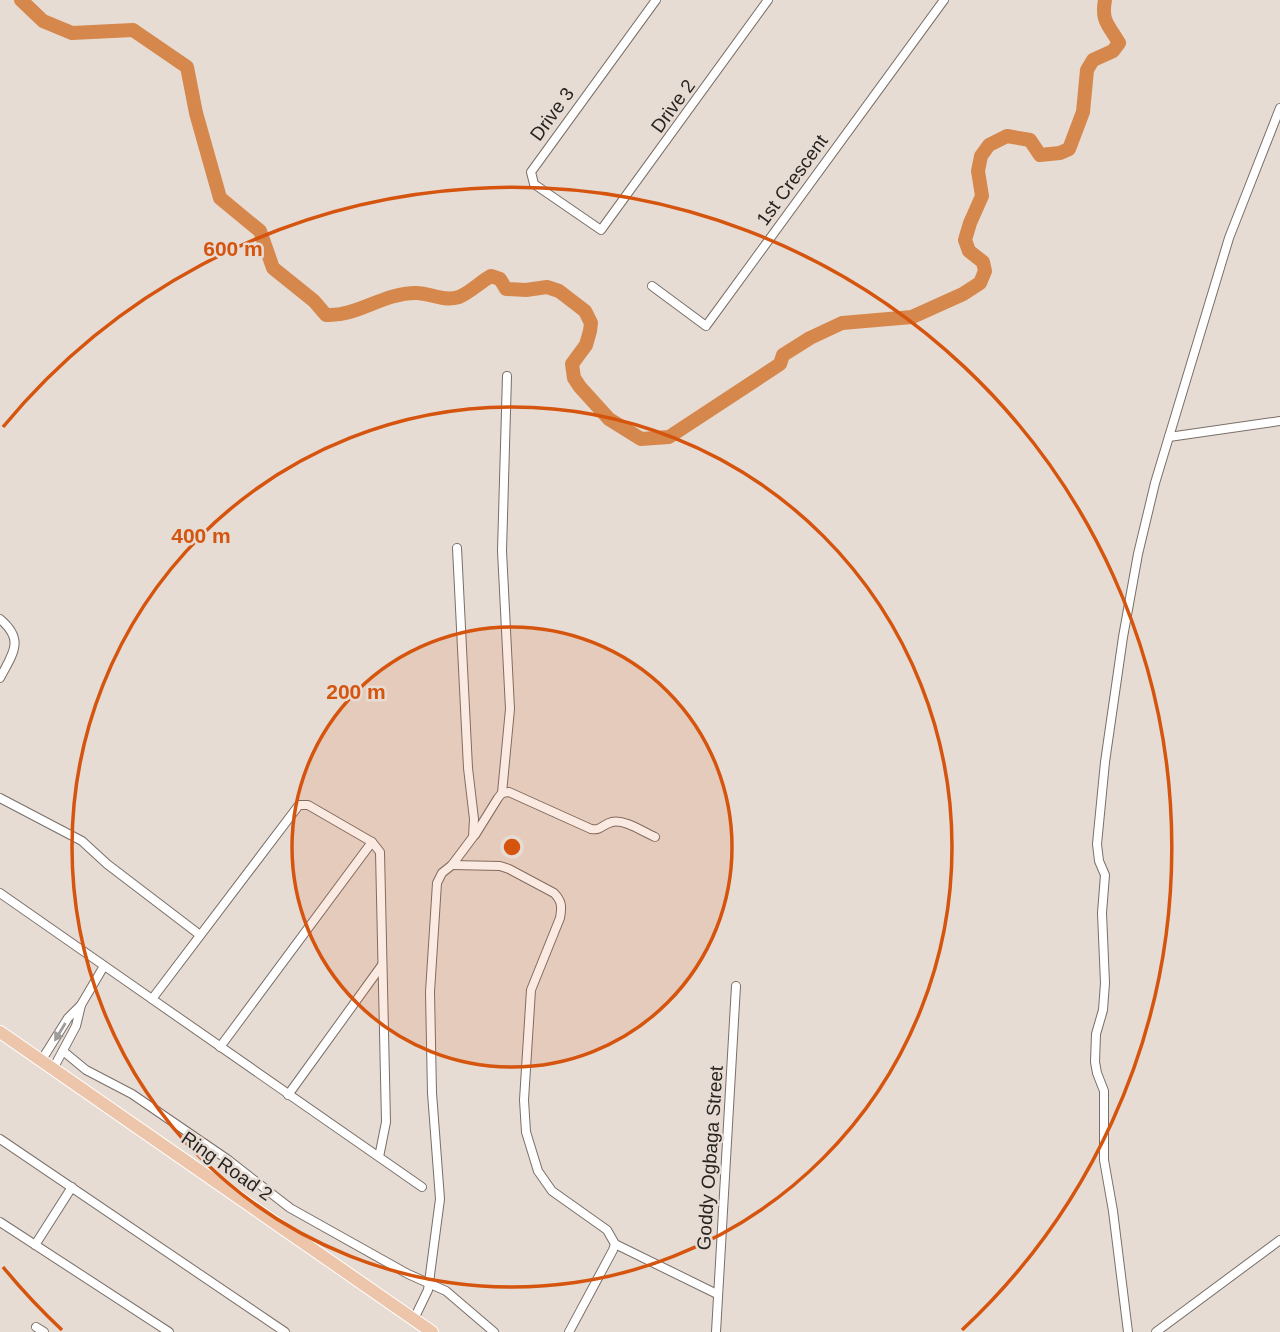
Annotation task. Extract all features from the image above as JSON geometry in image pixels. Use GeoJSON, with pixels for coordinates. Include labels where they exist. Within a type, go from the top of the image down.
{"type":"FeatureCollection","features":[{"type":"Feature","properties":{"kind":"main road","name":"Ring Road 2"},"geometry":{"type":"LineString","coordinates":[[0,1032],[432,1332]]}},
{"type":"Feature","properties":{"kind":"street","name":"Drive 3"},"geometry":{"type":"LineString","coordinates":[[601,230],[534,184],[531,172],[656,0]]}},
{"type":"Feature","properties":{"kind":"street","name":"Drive 2"},"geometry":{"type":"LineString","coordinates":[[601,230],[768,0]]}},
{"type":"Feature","properties":{"kind":"street","name":"1st Crescent"},"geometry":{"type":"LineString","coordinates":[[652,286],[706,326],[944,0]]}},
{"type":"Feature","properties":{"kind":"street"},"geometry":{"type":"LineString","coordinates":[[1128,1332],[1104,1160],[1104,1091],[1096,1062],[1096,1034],[1105,983],[1102,913],[1105,875],[1099,861],[1097,845],[1105,762],[1123,637],[1146,517],[1229,238],[1280,108]]}},
{"type":"Feature","properties":{"kind":"street"},"geometry":{"type":"LineString","coordinates":[[414,1319],[424,1302],[429,1284],[440,1199],[432,1093],[430,992],[437,883],[442,873],[453,865],[502,793],[510,709],[502,551],[507,376]]}},
{"type":"Feature","properties":{"kind":"street"},"geometry":{"type":"LineString","coordinates":[[1169,437],[1280,421]]}},
{"type":"Feature","properties":{"kind":"street"},"geometry":{"type":"LineString","coordinates":[[457,548],[473,837]]}},
{"type":"Feature","properties":{"kind":"street"},"geometry":{"type":"LineString","coordinates":[[0,619],[12,629],[15,644],[0,678]]}},
{"type":"Feature","properties":{"kind":"street"},"geometry":{"type":"LineString","coordinates":[[502,793],[509,792],[591,829],[598,830],[613,821],[655,837]]}},
{"type":"Feature","properties":{"kind":"street"},"geometry":{"type":"LineString","coordinates":[[0,798],[82,841],[107,864],[200,935]]}},
{"type":"Feature","properties":{"kind":"street"},"geometry":{"type":"LineString","coordinates":[[152,999],[299,805],[308,805],[372,842],[379,848],[381,855],[386,1122],[379,1157]]}},
{"type":"Feature","properties":{"kind":"street"},"geometry":{"type":"LineString","coordinates":[[220,1048],[372,842]]}},
{"type":"Feature","properties":{"kind":"street"},"geometry":{"type":"LineString","coordinates":[[453,865],[500,866],[509,869],[554,893],[562,907],[531,990],[524,1100],[526,1132],[538,1171],[552,1191],[607,1230],[615,1244],[717,1294]]}},
{"type":"Feature","properties":{"kind":"street"},"geometry":{"type":"LineString","coordinates":[[0,893],[422,1187]]}},
{"type":"Feature","properties":{"kind":"street"},"geometry":{"type":"LineString","coordinates":[[288,1095],[382,965]]}},
{"type":"Feature","properties":{"kind":"street"},"geometry":{"type":"LineString","coordinates":[[53,1069],[76,1026],[82,1005],[104,966]]}},
{"type":"Feature","properties":{"kind":"street","name":"Goddy Ogbaga Street"},"geometry":{"type":"LineString","coordinates":[[716,1332],[736,986]]}},
{"type":"Feature","properties":{"kind":"street"},"geometry":{"type":"LineString","coordinates":[[41,1061],[68,1017],[82,1005]]}},
{"type":"Feature","properties":{"kind":"street"},"geometry":{"type":"LineString","coordinates":[[63,1052],[86,1070],[132,1094],[227,1159],[290,1208],[373,1255],[446,1291],[494,1332]]}},
{"type":"Feature","properties":{"kind":"street"},"geometry":{"type":"LineString","coordinates":[[0,1139],[285,1332]]}},
{"type":"Feature","properties":{"kind":"street"},"geometry":{"type":"LineString","coordinates":[[35,1245],[72,1188]]}},
{"type":"Feature","properties":{"kind":"street"},"geometry":{"type":"LineString","coordinates":[[0,1222],[169,1332]]}},
{"type":"Feature","properties":{"kind":"street"},"geometry":{"type":"LineString","coordinates":[[1156,1332],[1280,1240]]}},
{"type":"Feature","properties":{"kind":"street"},"geometry":{"type":"LineString","coordinates":[[569,1332],[615,1244]]}},
{"type":"Feature","properties":{"kind":"waterway"},"geometry":{"type":"LineString","coordinates":[[21,0],[43,21],[72,33],[133,30],[187,67],[196,113],[220,198],[260,231],[273,268],[314,301],[326,315],[337,315],[404,294],[459,297],[491,276],[500,279],[506,289],[547,287],[559,291],[585,311],[591,323],[586,345],[572,364],[574,378],[609,419],[641,439],[669,437],[780,364],[783,355],[842,323],[912,317],[963,294],[980,283],[985,271],[983,262],[969,251],[965,240],[982,196],[978,171],[981,156],[989,145],[1007,136],[1030,140],[1040,155],[1069,149],[1083,112],[1087,70],[1093,60],[1113,51],[1119,43],[1105,19],[1105,0]]}}]}
